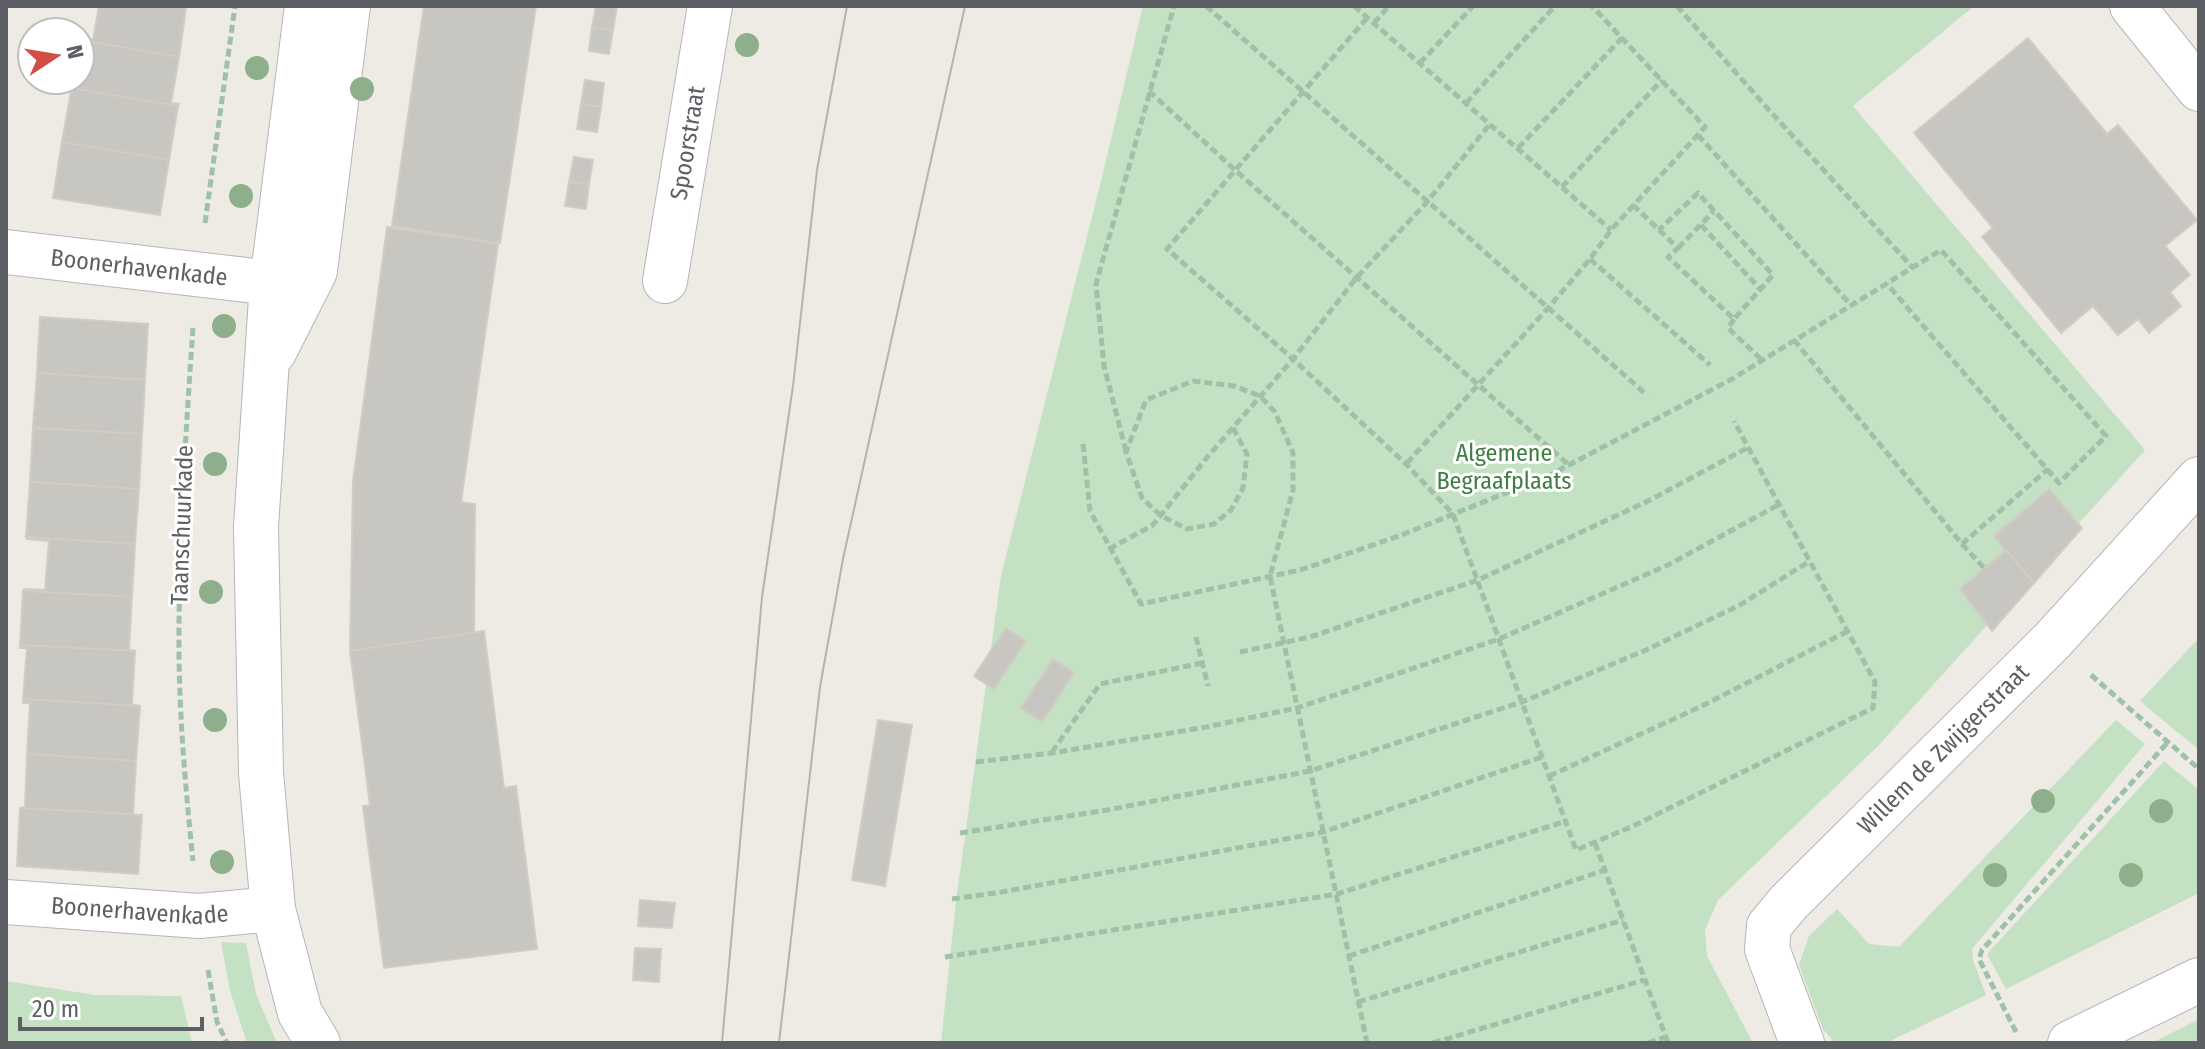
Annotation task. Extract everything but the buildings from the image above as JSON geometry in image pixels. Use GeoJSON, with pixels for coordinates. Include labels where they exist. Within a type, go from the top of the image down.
{"type":"FeatureCollection","features":[{"type":"Feature","properties":{"kind":"street"},"geometry":{"type":"LineString","coordinates":[[307,6],[272,283],[256,527],[261,773],[273,909],[300,1013],[318,1043]]}},
{"type":"Feature","properties":{"kind":"street"},"geometry":{"type":"LineString","coordinates":[[267,367],[315,271],[348,6]]}},
{"type":"Feature","properties":{"kind":"street","name":"Spoorstraat"},"geometry":{"type":"LineString","coordinates":[[665,281],[710,6]]}},
{"type":"Feature","properties":{"kind":"street"},"geometry":{"type":"LineString","coordinates":[[2132,6],[2199,89]]}},
{"type":"Feature","properties":{"kind":"street","name":"Boonerhavenkade"},"geometry":{"type":"LineString","coordinates":[[7,251],[272,283]]}},
{"type":"Feature","properties":{"kind":"street","name":"Willem de Zwijgerstraat"},"geometry":{"type":"LineString","coordinates":[[1802,1043],[1767,949],[1769,926],[1789,902],[2052,641],[2199,479]]}},
{"type":"Feature","properties":{"kind":"street","name":"Boonerhavenkade"},"geometry":{"type":"LineString","coordinates":[[6,902],[199,916],[273,909]]}},
{"type":"Feature","properties":{"kind":"street"},"geometry":{"type":"LineString","coordinates":[[2070,1043],[2199,980]]}},
{"type":"Feature","properties":{"kind":"path","name":"Taanschuurkade"},"geometry":{"type":"LineString","coordinates":[[227,1043],[217,1022],[199,916],[184,748],[179,629],[181,508],[193,329],[235,6]]}},
{"type":"Feature","properties":{"kind":"path"},"geometry":{"type":"LineString","coordinates":[[1174,6],[1096,284],[1104,366],[1126,452],[1142,498],[1160,515],[1187,529],[1214,524],[1231,510],[1243,488],[1247,454],[1233,428]]}},
{"type":"Feature","properties":{"kind":"path"},"geometry":{"type":"LineString","coordinates":[[1206,6],[1647,395]]}},
{"type":"Feature","properties":{"kind":"path"},"geometry":{"type":"LineString","coordinates":[[1354,6],[1611,230]]}},
{"type":"Feature","properties":{"kind":"path"},"geometry":{"type":"LineString","coordinates":[[1374,23],[1389,6]]}},
{"type":"Feature","properties":{"kind":"path"},"geometry":{"type":"LineString","coordinates":[[1420,63],[1473,6]]}},
{"type":"Feature","properties":{"kind":"path"},"geometry":{"type":"LineString","coordinates":[[1466,103],[1555,6]]}},
{"type":"Feature","properties":{"kind":"path"},"geometry":{"type":"LineString","coordinates":[[1406,464],[1549,307],[1611,230],[1705,127],[1592,6]]}},
{"type":"Feature","properties":{"kind":"path"},"geometry":{"type":"LineString","coordinates":[[1677,6],[1913,268]]}},
{"type":"Feature","properties":{"kind":"path"},"geometry":{"type":"LineString","coordinates":[[1367,18],[1167,249],[1293,359],[1406,464],[1453,514],[1576,850],[1873,708],[1875,682],[1734,421]]}},
{"type":"Feature","properties":{"kind":"path"},"geometry":{"type":"LineString","coordinates":[[1518,148],[1622,38]]}},
{"type":"Feature","properties":{"kind":"path"},"geometry":{"type":"LineString","coordinates":[[1562,187],[1662,80]]}},
{"type":"Feature","properties":{"kind":"path"},"geometry":{"type":"LineString","coordinates":[[1149,91],[1569,465]]}},
{"type":"Feature","properties":{"kind":"path"},"geometry":{"type":"LineString","coordinates":[[1109,549],[1153,525],[1293,359],[1357,277],[1427,202],[1490,124]]}},
{"type":"Feature","properties":{"kind":"path"},"geometry":{"type":"LineString","coordinates":[[1698,135],[1851,305]]}},
{"type":"Feature","properties":{"kind":"path"},"geometry":{"type":"LineString","coordinates":[[1659,230],[1698,193],[1773,275],[1728,328],[1762,360]]}},
{"type":"Feature","properties":{"kind":"path"},"geometry":{"type":"LineString","coordinates":[[1633,205],[1678,248]]}},
{"type":"Feature","properties":{"kind":"path"},"geometry":{"type":"LineString","coordinates":[[1714,211],[1668,257],[1734,319]]}},
{"type":"Feature","properties":{"kind":"path"},"geometry":{"type":"LineString","coordinates":[[1701,225],[1761,290]]}},
{"type":"Feature","properties":{"kind":"path"},"geometry":{"type":"LineString","coordinates":[[1083,444],[1090,511],[1141,604],[1300,570],[1399,536],[1548,476],[1732,379],[1941,250],[2106,436],[2059,483],[1887,284]]}},
{"type":"Feature","properties":{"kind":"path"},"geometry":{"type":"LineString","coordinates":[[1590,259],[1710,365]]}},
{"type":"Feature","properties":{"kind":"path"},"geometry":{"type":"LineString","coordinates":[[1794,340],[1985,569]]}},
{"type":"Feature","properties":{"kind":"path"},"geometry":{"type":"LineString","coordinates":[[1126,452],[1146,400],[1193,381],[1234,386],[1260,396],[1275,412],[1293,453],[1293,490],[1270,576],[1367,1043]]}},
{"type":"Feature","properties":{"kind":"path"},"geometry":{"type":"LineString","coordinates":[[1240,652],[1339,627],[1478,580],[1648,501],[1749,447]]}},
{"type":"Feature","properties":{"kind":"path"},"geometry":{"type":"LineString","coordinates":[[1962,544],[2048,469]]}},
{"type":"Feature","properties":{"kind":"path"},"geometry":{"type":"LineString","coordinates":[[976,762],[1052,753],[1297,708],[1499,639],[1668,565],[1780,504]]}},
{"type":"Feature","properties":{"kind":"path"},"geometry":{"type":"LineString","coordinates":[[960,833],[1107,810],[1310,771],[1522,702],[1646,650],[1727,611],[1810,561]]}},
{"type":"Feature","properties":{"kind":"path"},"geometry":{"type":"LineString","coordinates":[[1549,776],[1700,707],[1848,631]]}},
{"type":"Feature","properties":{"kind":"path"},"geometry":{"type":"LineString","coordinates":[[1196,637],[1208,686]]}},
{"type":"Feature","properties":{"kind":"path"},"geometry":{"type":"LineString","coordinates":[[2052,641],[2199,769]]}},
{"type":"Feature","properties":{"kind":"path"},"geometry":{"type":"LineString","coordinates":[[1052,753],[1100,684],[1202,663]]}},
{"type":"Feature","properties":{"kind":"path"},"geometry":{"type":"LineString","coordinates":[[2022,1043],[1979,959],[1982,950],[2168,742]]}},
{"type":"Feature","properties":{"kind":"path"},"geometry":{"type":"LineString","coordinates":[[952,899],[1323,832],[1542,757]]}},
{"type":"Feature","properties":{"kind":"path"},"geometry":{"type":"LineString","coordinates":[[945,957],[1337,894],[1566,821]]}},
{"type":"Feature","properties":{"kind":"path"},"geometry":{"type":"LineString","coordinates":[[1595,843],[1667,1040],[1648,1043]]}},
{"type":"Feature","properties":{"kind":"path"},"geometry":{"type":"LineString","coordinates":[[1349,956],[1605,870]]}},
{"type":"Feature","properties":{"kind":"path"},"geometry":{"type":"LineString","coordinates":[[1358,1002],[1623,920]]}},
{"type":"Feature","properties":{"kind":"path"},"geometry":{"type":"LineString","coordinates":[[1433,1043],[1644,980]]}},
{"type":"Feature","properties":{"kind":"green space","name":"Algemene Begraafplaats"},"geometry":{"type":"Polygon","coordinates":[[[1143,6],[1974,6],[1853,106],[2145,450],[1879,745],[1718,900],[1705,930],[1707,956],[1753,1043],[941,1043],[956,901],[1001,576],[1143,6]]]}},
{"type":"Feature","properties":{"kind":"green space"},"geometry":{"type":"Polygon","coordinates":[[[2199,638],[2199,750],[2140,701],[2199,638]]]}},
{"type":"Feature","properties":{"kind":"green space"},"geometry":{"type":"Polygon","coordinates":[[[2116,720],[2145,744],[1972,949],[1986,995],[1886,1043],[1835,1043],[1823,1029],[1799,965],[1809,936],[1837,909],[1869,944],[1899,947],[2116,720]]]}},
{"type":"Feature","properties":{"kind":"green space"},"geometry":{"type":"Polygon","coordinates":[[[2164,761],[2199,790],[2199,893],[2006,989],[1987,954],[2164,761]]]}},
{"type":"Feature","properties":{"kind":"green space"},"geometry":{"type":"Polygon","coordinates":[[[221,942],[246,943],[256,994],[277,1043],[247,1043],[230,991],[221,942]]]}},
{"type":"Feature","properties":{"kind":"green space"},"geometry":{"type":"Polygon","coordinates":[[[6,981],[95,995],[181,996],[192,1043],[6,1043],[6,981]]]}},
{"type":"Feature","properties":{"kind":"green space"},"geometry":{"type":"Polygon","coordinates":[[[2199,1019],[2199,1043],[2152,1043],[2199,1019]]]}},
{"type":"Feature","properties":{"kind":"tram line"},"geometry":{"type":"LineString","coordinates":[[722,1043],[762,597],[793,386],[817,170],[847,6]]}},
{"type":"Feature","properties":{"kind":"tram line"},"geometry":{"type":"LineString","coordinates":[[779,1043],[820,687],[843,559],[965,6]]}}]}
